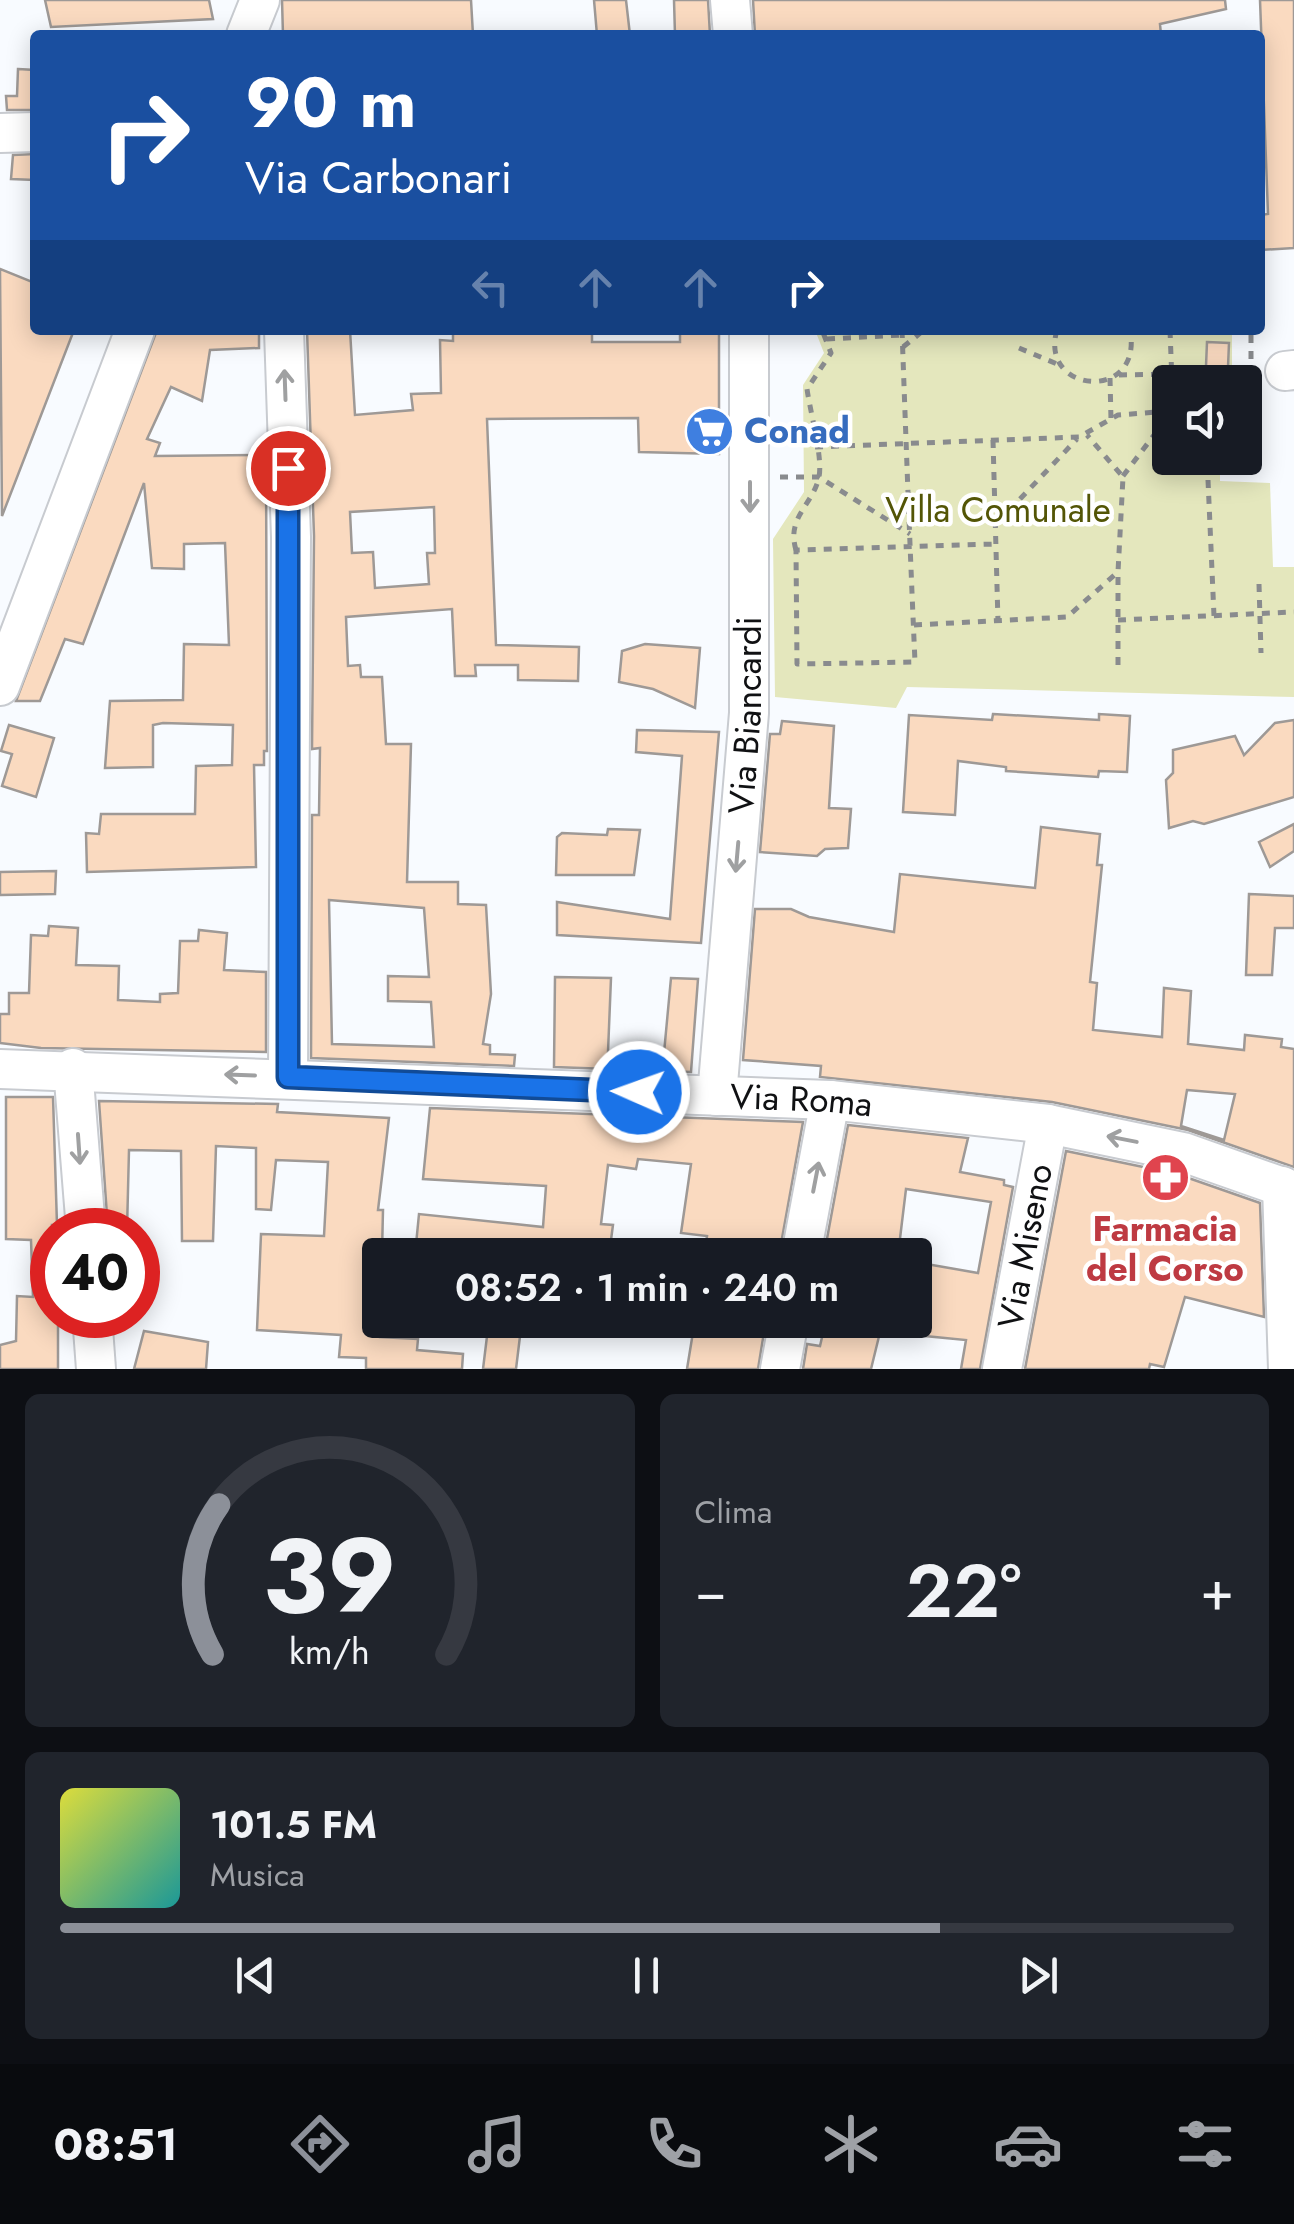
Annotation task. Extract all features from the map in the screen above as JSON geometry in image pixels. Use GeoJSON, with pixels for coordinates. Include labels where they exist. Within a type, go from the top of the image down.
{"type":"FeatureCollection","features":[{"type":"Feature","properties":{"kind":"street"},"geometry":{"type":"LineString","coordinates":[[248,30],[260,0]]}},
{"type":"Feature","properties":{"kind":"street"},"geometry":{"type":"LineString","coordinates":[[272,0],[274,30]]}},
{"type":"Feature","properties":{"kind":"street"},"geometry":{"type":"LineString","coordinates":[[730,0],[733,30]]}},
{"type":"Feature","properties":{"kind":"street"},"geometry":{"type":"LineString","coordinates":[[0,133],[30,132]]}},
{"type":"Feature","properties":{"kind":"street"},"geometry":{"type":"LineString","coordinates":[[0,686],[133,335]]}},
{"type":"Feature","properties":{"kind":"street"},"geometry":{"type":"LineString","coordinates":[[284,335],[291,537],[288,1077]]}},
{"type":"Feature","properties":{"kind":"street","name":"Via Biancardi"},"geometry":{"type":"LineString","coordinates":[[717,1096],[750,713],[748,335]]}},
{"type":"Feature","properties":{"kind":"street"},"geometry":{"type":"LineString","coordinates":[[73,1068],[84,1208]]}},
{"type":"Feature","properties":{"kind":"street","name":"Via Roma"},"geometry":{"type":"LineString","coordinates":[[0,1069],[73,1068],[830,1100],[1048,1124],[1183,1152],[1288,1189]]}},
{"type":"Feature","properties":{"kind":"street"},"geometry":{"type":"LineString","coordinates":[[805,1238],[830,1100]]}},
{"type":"Feature","properties":{"kind":"street","name":"Via Miseno"},"geometry":{"type":"LineString","coordinates":[[1002,1369],[1048,1124]]}},
{"type":"Feature","properties":{"kind":"street"},"geometry":{"type":"LineString","coordinates":[[1288,1189],[1288,1369]]}},
{"type":"Feature","properties":{"kind":"street"},"geometry":{"type":"LineString","coordinates":[[94,1338],[96,1369]]}},
{"type":"Feature","properties":{"kind":"street"},"geometry":{"type":"LineString","coordinates":[[780,1369],[786,1338]]}},
{"type":"Feature","properties":{"kind":"path"},"geometry":{"type":"LineString","coordinates":[[824,335],[831,353],[808,389],[818,477],[795,518],[792,537],[796,550],[798,664],[915,662],[902,335]]}},
{"type":"Feature","properties":{"kind":"path"},"geometry":{"type":"LineString","coordinates":[[826,339],[869,335]]}},
{"type":"Feature","properties":{"kind":"path"},"geometry":{"type":"LineString","coordinates":[[903,347],[918,335]]}},
{"type":"Feature","properties":{"kind":"path"},"geometry":{"type":"LineString","coordinates":[[1056,335],[1055,352],[1060,365]]}},
{"type":"Feature","properties":{"kind":"path"},"geometry":{"type":"LineString","coordinates":[[1111,420],[1113,377],[1130,356],[1130,335]]}},
{"type":"Feature","properties":{"kind":"path"},"geometry":{"type":"LineString","coordinates":[[1170,335],[1172,365]]}},
{"type":"Feature","properties":{"kind":"path"},"geometry":{"type":"LineString","coordinates":[[1019,348],[1060,365],[1080,381],[1152,375]]}},
{"type":"Feature","properties":{"kind":"path"},"geometry":{"type":"LineString","coordinates":[[815,447],[1079,437],[1111,420],[1152,414]]}},
{"type":"Feature","properties":{"kind":"path"},"geometry":{"type":"LineString","coordinates":[[1087,435],[1123,476]]}},
{"type":"Feature","properties":{"kind":"path"},"geometry":{"type":"LineString","coordinates":[[1020,499],[1079,437]]}},
{"type":"Feature","properties":{"kind":"path"},"geometry":{"type":"LineString","coordinates":[[1118,665],[1123,476],[1152,437]]}},
{"type":"Feature","properties":{"kind":"path"},"geometry":{"type":"LineString","coordinates":[[994,440],[998,623]]}},
{"type":"Feature","properties":{"kind":"path"},"geometry":{"type":"LineString","coordinates":[[750,478],[818,477],[910,534]]}},
{"type":"Feature","properties":{"kind":"path"},"geometry":{"type":"LineString","coordinates":[[1208,480],[1214,616]]}},
{"type":"Feature","properties":{"kind":"path"},"geometry":{"type":"LineString","coordinates":[[796,550],[996,544]]}},
{"type":"Feature","properties":{"kind":"path"},"geometry":{"type":"LineString","coordinates":[[914,625],[1067,617],[1118,572]]}},
{"type":"Feature","properties":{"kind":"path"},"geometry":{"type":"LineString","coordinates":[[1258,584],[1261,653]]}},
{"type":"Feature","properties":{"kind":"path"},"geometry":{"type":"LineString","coordinates":[[1118,620],[1294,612]]}},
{"type":"Feature","properties":{"kind":"green space","name":"Villa Comunale"},"geometry":{"type":"Polygon","coordinates":[[[817,335],[1232,335],[1232,365],[1152,365],[1152,475],[1220,475],[1220,481],[1270,483],[1273,567],[1294,567],[1294,697],[907,687],[896,708],[775,697],[773,539],[804,492],[803,385],[824,353],[817,335]]]}},
{"type":"Feature","properties":{"kind":"building"},"geometry":{"type":"Polygon","coordinates":[[[45,0],[209,0],[213,19],[51,27],[45,0]]]}},
{"type":"Feature","properties":{"kind":"building"},"geometry":{"type":"Polygon","coordinates":[[[282,0],[471,0],[473,30],[283,30],[282,0]]]}},
{"type":"Feature","properties":{"kind":"building"},"geometry":{"type":"Polygon","coordinates":[[[594,0],[626,0],[629,30],[597,30],[594,0]]]}},
{"type":"Feature","properties":{"kind":"building"},"geometry":{"type":"Polygon","coordinates":[[[674,0],[708,0],[710,30],[675,30],[674,0]]]}},
{"type":"Feature","properties":{"kind":"building"},"geometry":{"type":"Polygon","coordinates":[[[753,0],[1225,0],[1226,9],[1160,24],[1161,30],[755,30],[753,0]]]}},
{"type":"Feature","properties":{"kind":"building"},"geometry":{"type":"Polygon","coordinates":[[[1260,0],[1294,0],[1294,248],[1265,250],[1265,30],[1261,30],[1260,0]]]}},
{"type":"Feature","properties":{"kind":"building"},"geometry":{"type":"Polygon","coordinates":[[[18,69],[30,70],[30,110],[7,110],[6,96],[17,96],[18,69]]]}},
{"type":"Feature","properties":{"kind":"building"},"geometry":{"type":"Polygon","coordinates":[[[30,154],[30,180],[11,179],[13,155],[30,154]]]}},
{"type":"Feature","properties":{"kind":"building"},"geometry":{"type":"Polygon","coordinates":[[[0,269],[30,281],[30,335],[72,335],[2,516],[0,269]]]}},
{"type":"Feature","properties":{"kind":"building"},"geometry":{"type":"Polygon","coordinates":[[[155,335],[259,335],[259,348],[210,350],[202,401],[171,387],[147,439],[160,443],[155,456],[266,455],[267,751],[264,765],[254,765],[256,867],[87,872],[86,833],[99,834],[101,814],[195,814],[196,766],[232,765],[233,725],[163,723],[153,725],[153,767],[105,768],[110,701],[183,700],[184,644],[229,645],[225,543],[184,544],[184,569],[152,568],[144,483],[83,644],[65,639],[40,701],[16,701],[155,335]]]}},
{"type":"Feature","properties":{"kind":"building"},"geometry":{"type":"Polygon","coordinates":[[[307,335],[350,335],[355,415],[413,410],[411,394],[441,393],[440,340],[453,341],[453,335],[592,335],[592,342],[680,342],[680,335],[719,335],[719,454],[639,452],[638,418],[487,419],[496,645],[579,647],[578,681],[518,680],[518,665],[475,665],[476,676],[455,676],[452,609],[346,617],[348,666],[360,665],[361,677],[382,677],[386,744],[411,744],[407,882],[458,882],[458,904],[486,905],[491,994],[483,1044],[490,1045],[490,1054],[515,1055],[514,1066],[311,1058],[312,815],[319,815],[320,748],[312,749],[314,536],[307,335]],[[434,507],[350,512],[352,553],[373,552],[375,588],[429,584],[427,553],[435,553],[434,507]],[[329,900],[332,1044],[434,1047],[431,1002],[388,1001],[388,976],[429,977],[424,908],[329,900]]]}},
{"type":"Feature","properties":{"kind":"building"},"geometry":{"type":"Polygon","coordinates":[[[1207,342],[1229,343],[1228,365],[1206,365],[1207,342]]]}},
{"type":"Feature","properties":{"kind":"building"},"geometry":{"type":"Polygon","coordinates":[[[645,644],[700,648],[695,708],[653,689],[619,682],[622,651],[645,644]]]}},
{"type":"Feature","properties":{"kind":"building"},"geometry":{"type":"Polygon","coordinates":[[[993,714],[1099,720],[1099,714],[1130,716],[1127,772],[1099,771],[1098,777],[1006,771],[1006,767],[958,761],[955,815],[903,812],[909,715],[992,720],[993,714]]]}},
{"type":"Feature","properties":{"kind":"building"},"geometry":{"type":"Polygon","coordinates":[[[1294,720],[1294,797],[1204,824],[1193,821],[1169,828],[1166,780],[1173,773],[1173,750],[1235,736],[1244,755],[1275,723],[1294,720]]]}},
{"type":"Feature","properties":{"kind":"building"},"geometry":{"type":"Polygon","coordinates":[[[782,721],[834,726],[829,808],[851,809],[848,848],[825,849],[817,856],[760,852],[770,734],[780,734],[782,721]]]}},
{"type":"Feature","properties":{"kind":"building"},"geometry":{"type":"Polygon","coordinates":[[[9,725],[54,738],[36,797],[2,786],[12,754],[1,751],[9,725]]]}},
{"type":"Feature","properties":{"kind":"building"},"geometry":{"type":"Polygon","coordinates":[[[637,730],[719,732],[701,943],[557,935],[557,902],[670,919],[682,756],[636,752],[637,730]]]}},
{"type":"Feature","properties":{"kind":"building"},"geometry":{"type":"Polygon","coordinates":[[[1294,824],[1294,851],[1270,867],[1259,842],[1294,824]]]}},
{"type":"Feature","properties":{"kind":"building"},"geometry":{"type":"Polygon","coordinates":[[[1041,827],[1100,834],[1097,865],[1102,865],[1090,982],[1097,983],[1093,1030],[1162,1037],[1164,988],[1191,991],[1188,1044],[1244,1050],[1245,1035],[1282,1039],[1281,1047],[1294,1049],[1294,1167],[1188,1130],[1052,1102],[820,1077],[821,1066],[743,1060],[755,909],[791,909],[809,917],[894,932],[900,874],[1035,888],[1041,827]],[[1187,1090],[1181,1126],[1224,1140],[1235,1094],[1187,1090]]]}},
{"type":"Feature","properties":{"kind":"building"},"geometry":{"type":"Polygon","coordinates":[[[608,829],[640,830],[634,875],[556,875],[557,837],[562,833],[607,835],[608,829]]]}},
{"type":"Feature","properties":{"kind":"building"},"geometry":{"type":"Polygon","coordinates":[[[56,871],[55,894],[0,895],[0,872],[56,871]]]}},
{"type":"Feature","properties":{"kind":"building"},"geometry":{"type":"Polygon","coordinates":[[[1249,894],[1294,896],[1294,928],[1275,928],[1272,975],[1246,975],[1249,894]]]}},
{"type":"Feature","properties":{"kind":"building"},"geometry":{"type":"Polygon","coordinates":[[[49,926],[78,928],[76,965],[119,966],[118,1000],[160,1002],[160,994],[178,993],[180,941],[198,941],[199,930],[227,933],[224,970],[266,972],[266,1052],[41,1048],[0,1043],[0,1014],[9,1014],[9,993],[29,993],[31,935],[48,936],[49,926]]]}},
{"type":"Feature","properties":{"kind":"building"},"geometry":{"type":"Polygon","coordinates":[[[555,977],[611,978],[608,1052],[664,1053],[671,978],[698,979],[691,1072],[554,1067],[555,977]]]}},
{"type":"Feature","properties":{"kind":"building"},"geometry":{"type":"Polygon","coordinates":[[[6,1097],[53,1097],[56,1208],[30,1208],[30,1240],[6,1239],[6,1097]]]}},
{"type":"Feature","properties":{"kind":"building"},"geometry":{"type":"Polygon","coordinates":[[[99,1101],[278,1104],[277,1112],[389,1118],[378,1210],[383,1210],[382,1238],[362,1238],[362,1338],[418,1339],[417,1350],[463,1354],[462,1369],[366,1369],[366,1358],[339,1357],[341,1335],[257,1330],[261,1234],[324,1236],[328,1162],[276,1160],[271,1210],[256,1209],[256,1148],[216,1146],[213,1241],[182,1241],[181,1151],[129,1150],[128,1208],[106,1208],[99,1101]]]}},
{"type":"Feature","properties":{"kind":"building"},"geometry":{"type":"Polygon","coordinates":[[[430,1108],[803,1122],[782,1238],[707,1238],[681,1233],[691,1164],[638,1159],[636,1169],[608,1165],[601,1224],[613,1225],[611,1238],[417,1238],[419,1214],[543,1227],[546,1186],[423,1179],[430,1108]]]}},
{"type":"Feature","properties":{"kind":"building"},"geometry":{"type":"Polygon","coordinates":[[[848,1125],[968,1138],[960,1172],[1004,1180],[1004,1185],[1013,1187],[980,1369],[961,1369],[966,1340],[932,1337],[932,1265],[978,1273],[991,1202],[906,1189],[900,1238],[827,1238],[848,1125]]]}},
{"type":"Feature","properties":{"kind":"building"},"geometry":{"type":"Polygon","coordinates":[[[1066,1151],[1177,1174],[1260,1203],[1264,1317],[1185,1297],[1164,1367],[1150,1364],[1149,1369],[1025,1369],[1066,1151]]]}},
{"type":"Feature","properties":{"kind":"building"},"geometry":{"type":"Polygon","coordinates":[[[17,1296],[30,1297],[30,1338],[58,1338],[58,1369],[0,1369],[0,1345],[16,1341],[17,1296]]]}},
{"type":"Feature","properties":{"kind":"building"},"geometry":{"type":"Polygon","coordinates":[[[160,1334],[208,1342],[206,1369],[134,1369],[142,1338],[160,1338],[160,1334]]]}},
{"type":"Feature","properties":{"kind":"building"},"geometry":{"type":"Polygon","coordinates":[[[487,1338],[520,1338],[516,1369],[483,1369],[487,1338]]]}},
{"type":"Feature","properties":{"kind":"building"},"geometry":{"type":"Polygon","coordinates":[[[692,1338],[763,1338],[758,1369],[687,1369],[692,1338]]]}},
{"type":"Feature","properties":{"kind":"building"},"geometry":{"type":"Polygon","coordinates":[[[822,1338],[879,1338],[871,1369],[803,1369],[807,1344],[820,1346],[822,1338]]]}},
{"type":"Feature","properties":{"kind":"place","name":"Conad"},"geometry":{"type":"Point","coordinates":[709,431]}},
{"type":"Feature","properties":{"kind":"place","name":"Farmacia del Corso"},"geometry":{"type":"Point","coordinates":[1165,1177]}},
{"type":"Feature","properties":{"kind":"route"},"geometry":{"type":"LineString","coordinates":[[288,468],[288,1077],[639,1092]]}}]}
